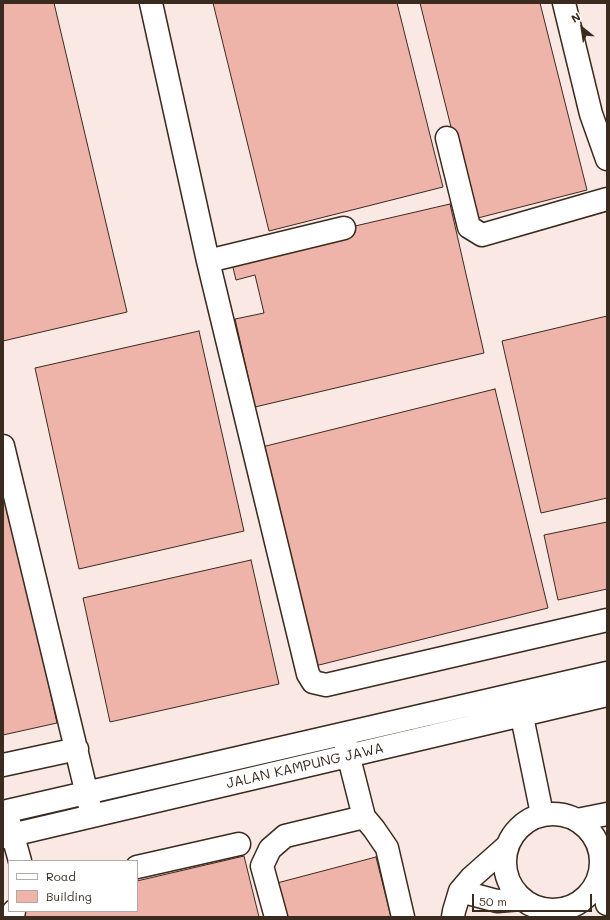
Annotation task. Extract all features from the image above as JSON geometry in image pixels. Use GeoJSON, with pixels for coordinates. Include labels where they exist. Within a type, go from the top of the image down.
{"type":"FeatureCollection","features":[{"type":"Feature","properties":{"kind":"street"},"geometry":{"type":"LineString","coordinates":[[151,3],[208,261],[306,666],[308,674],[313,682],[326,686],[607,620]]}},
{"type":"Feature","properties":{"kind":"street"},"geometry":{"type":"LineString","coordinates":[[564,3],[591,114],[607,160]]}},
{"type":"Feature","properties":{"kind":"street"},"geometry":{"type":"LineString","coordinates":[[447,138],[469,227],[482,235],[607,199]]}},
{"type":"Feature","properties":{"kind":"street"},"geometry":{"type":"LineString","coordinates":[[208,261],[344,228]]}},
{"type":"Feature","properties":{"kind":"street"},"geometry":{"type":"LineString","coordinates":[[3,446],[92,816]]}},
{"type":"Feature","properties":{"kind":"street","name":"JALAN KAMPUNG JAWA"},"geometry":{"type":"LineString","coordinates":[[5,811],[607,673]]}},
{"type":"Feature","properties":{"kind":"street"},"geometry":{"type":"LineString","coordinates":[[517,694],[542,814]]}},
{"type":"Feature","properties":{"kind":"street","name":"JALAN KAMPUNG JAWA"},"geometry":{"type":"LineString","coordinates":[[8,836],[607,695]]}},
{"type":"Feature","properties":{"kind":"street"},"geometry":{"type":"LineString","coordinates":[[343,733],[347,756],[364,817],[387,848],[403,917]]}},
{"type":"Feature","properties":{"kind":"street"},"geometry":{"type":"LineString","coordinates":[[3,765],[77,749]]}},
{"type":"Feature","properties":{"kind":"street"},"geometry":{"type":"LineString","coordinates":[[5,811],[8,836],[20,860]]}},
{"type":"Feature","properties":{"kind":"street"},"geometry":{"type":"LineString","coordinates":[[453,917],[460,891],[471,878],[506,848],[514,833],[526,821],[542,814],[560,814],[577,820],[589,829],[597,842],[603,861],[607,904]]}},
{"type":"Feature","properties":{"kind":"street"},"geometry":{"type":"LineString","coordinates":[[577,820],[607,814]]}},
{"type":"Feature","properties":{"kind":"street"},"geometry":{"type":"LineString","coordinates":[[276,917],[262,866],[270,849],[285,836],[364,817]]}},
{"type":"Feature","properties":{"kind":"street"},"geometry":{"type":"LineString","coordinates":[[138,867],[239,844]]}},
{"type":"Feature","properties":{"kind":"street"},"geometry":{"type":"LineString","coordinates":[[506,848],[504,865],[508,882],[516,894],[527,904],[538,909],[550,911],[562,910],[576,905],[588,896],[596,885],[603,861]]}},
{"type":"Feature","properties":{"kind":"street"},"geometry":{"type":"LineString","coordinates":[[460,891],[497,901],[521,899]]}},
{"type":"Feature","properties":{"kind":"building"},"geometry":{"type":"Polygon","coordinates":[[[3,3],[54,3],[127,312],[3,341],[3,3]]]}},
{"type":"Feature","properties":{"kind":"building"},"geometry":{"type":"Polygon","coordinates":[[[213,3],[397,3],[443,187],[269,231],[213,3]]]}},
{"type":"Feature","properties":{"kind":"building"},"geometry":{"type":"Polygon","coordinates":[[[420,3],[540,3],[587,190],[474,219],[420,3]]]}},
{"type":"Feature","properties":{"kind":"building"},"geometry":{"type":"Polygon","coordinates":[[[450,204],[484,353],[255,407],[235,319],[264,313],[255,275],[236,280],[230,255],[450,204]]]}},
{"type":"Feature","properties":{"kind":"building"},"geometry":{"type":"Polygon","coordinates":[[[607,316],[607,498],[541,513],[502,341],[607,316]]]}},
{"type":"Feature","properties":{"kind":"building"},"geometry":{"type":"Polygon","coordinates":[[[199,331],[244,531],[79,569],[35,368],[199,331]]]}},
{"type":"Feature","properties":{"kind":"building"},"geometry":{"type":"Polygon","coordinates":[[[495,389],[548,608],[311,667],[258,448],[495,389]]]}},
{"type":"Feature","properties":{"kind":"building"},"geometry":{"type":"Polygon","coordinates":[[[3,476],[57,723],[3,735],[3,476]]]}},
{"type":"Feature","properties":{"kind":"building"},"geometry":{"type":"Polygon","coordinates":[[[607,522],[607,589],[558,600],[544,535],[607,522]]]}},
{"type":"Feature","properties":{"kind":"building"},"geometry":{"type":"Polygon","coordinates":[[[251,560],[279,684],[110,722],[83,598],[251,560]]]}},
{"type":"Feature","properties":{"kind":"building"},"geometry":{"type":"Polygon","coordinates":[[[244,856],[259,917],[21,917],[20,912],[138,912],[138,881],[244,856]]]}},
{"type":"Feature","properties":{"kind":"building"},"geometry":{"type":"Polygon","coordinates":[[[376,857],[391,917],[286,917],[277,883],[376,857]]]}}]}
